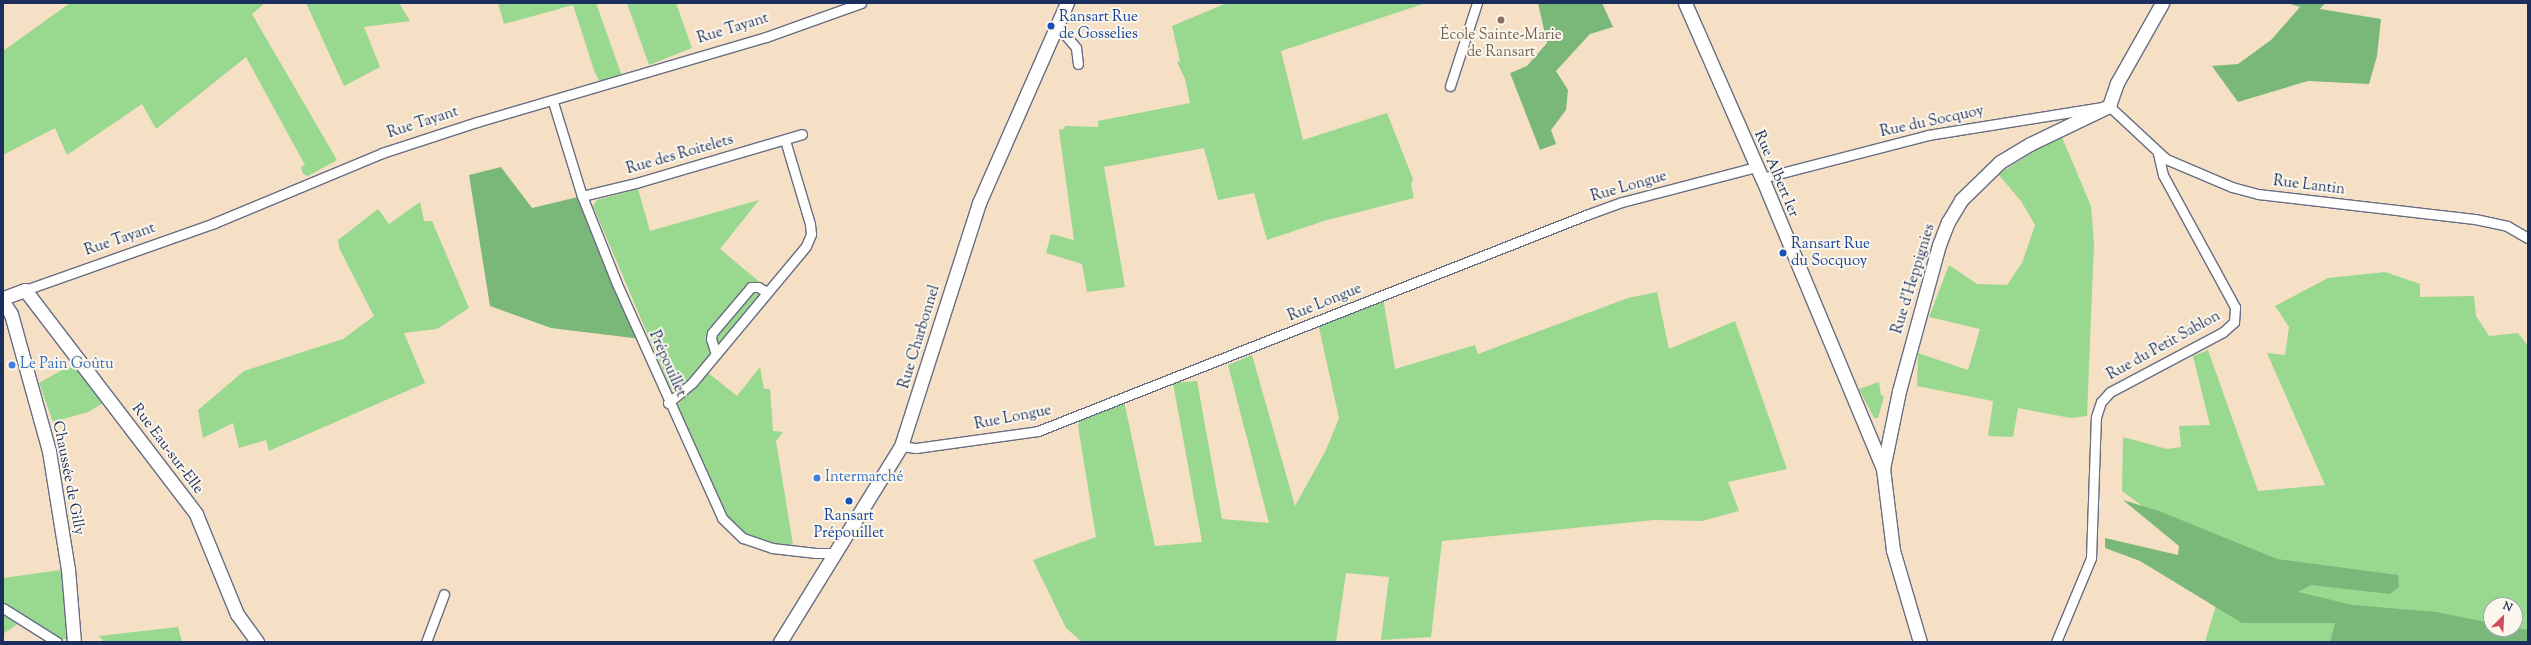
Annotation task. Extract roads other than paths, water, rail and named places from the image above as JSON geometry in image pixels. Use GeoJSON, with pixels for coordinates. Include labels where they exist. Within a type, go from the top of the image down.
{"type":"FeatureCollection","features":[{"type":"Feature","properties":{"kind":"street","name":"Rue Tayant"},"geometry":{"type":"LineString","coordinates":[[3,298],[214,223],[382,153],[477,122],[553,102],[766,37],[861,3]]}},
{"type":"Feature","properties":{"kind":"street","name":"Rue Charbonnel"},"geometry":{"type":"LineString","coordinates":[[780,642],[901,446],[979,203],[1067,3]]}},
{"type":"Feature","properties":{"kind":"street"},"geometry":{"type":"LineString","coordinates":[[1450,86],[1477,3]]}},
{"type":"Feature","properties":{"kind":"street","name":"Rue Albert Ier"},"geometry":{"type":"LineString","coordinates":[[1685,3],[1759,173],[1883,469]]}},
{"type":"Feature","properties":{"kind":"street"},"geometry":{"type":"LineString","coordinates":[[2109,106],[2130,58],[2162,3]]}},
{"type":"Feature","properties":{"kind":"street"},"geometry":{"type":"LineString","coordinates":[[1057,25],[1076,48],[1078,64]]}},
{"type":"Feature","properties":{"kind":"street","name":"Prépouillet"},"geometry":{"type":"LineString","coordinates":[[553,102],[582,196],[616,284],[668,403],[722,518],[743,538],[779,549],[835,553]]}},
{"type":"Feature","properties":{"kind":"street","name":"Rue du Socquoy"},"geometry":{"type":"LineString","coordinates":[[1759,173],[1928,135],[2109,106]]}},
{"type":"Feature","properties":{"kind":"street","name":"Rue Lantin"},"geometry":{"type":"LineString","coordinates":[[2109,106],[2130,123],[2158,154],[2207,177],[2258,194],[2475,219],[2507,226],[2528,238]]}},
{"type":"Feature","properties":{"kind":"street","name":"Rue d'Heppignies"},"geometry":{"type":"LineString","coordinates":[[1883,469],[1899,391],[1933,264],[1948,222],[1969,191],[2000,162],[2030,144],[2109,106]]}},
{"type":"Feature","properties":{"kind":"street","name":"Rue des Roitelets"},"geometry":{"type":"LineString","coordinates":[[582,196],[636,183],[802,134]]}},
{"type":"Feature","properties":{"kind":"street"},"geometry":{"type":"LineString","coordinates":[[668,403],[692,383],[806,246],[811,234],[810,224],[785,140]]}},
{"type":"Feature","properties":{"kind":"street","name":"Rue du Petit Sablon"},"geometry":{"type":"LineString","coordinates":[[2056,642],[2091,558],[2096,417],[2101,402],[2110,392],[2223,332],[2234,322],[2235,307],[2162,175],[2158,154]]}},
{"type":"Feature","properties":{"kind":"street","name":"Rue Longue"},"geometry":{"type":"LineString","coordinates":[[901,446],[916,448],[1038,430],[1592,212],[1759,173]]}},
{"type":"Feature","properties":{"kind":"street"},"geometry":{"type":"LineString","coordinates":[[716,354],[711,339],[712,333],[751,287],[758,287],[767,292]]}},
{"type":"Feature","properties":{"kind":"street","name":"Rue Eau-sur-Elle"},"geometry":{"type":"LineString","coordinates":[[25,290],[196,514],[237,614],[257,642]]}},
{"type":"Feature","properties":{"kind":"street","name":"Chaussée de Gilly"},"geometry":{"type":"LineString","coordinates":[[3,302],[11,314],[49,451],[68,569],[74,642]]}},
{"type":"Feature","properties":{"kind":"street"},"geometry":{"type":"LineString","coordinates":[[1883,469],[1893,550],[1920,642]]}},
{"type":"Feature","properties":{"kind":"street"},"geometry":{"type":"LineString","coordinates":[[426,642],[444,594]]}},
{"type":"Feature","properties":{"kind":"street"},"geometry":{"type":"LineString","coordinates":[[3,608],[57,642]]}},
{"type":"Feature","properties":{"kind":"place","name":"École Sainte-Marie de Ransart"},"geometry":{"type":"Point","coordinates":[1501,20]}},
{"type":"Feature","properties":{"kind":"place","name":"Ransart Rue de Gosselies"},"geometry":{"type":"Point","coordinates":[1051,26]}},
{"type":"Feature","properties":{"kind":"place","name":"Ransart Rue du Socquoy"},"geometry":{"type":"Point","coordinates":[1783,253]}},
{"type":"Feature","properties":{"kind":"place","name":"Le Pain Goûtu"},"geometry":{"type":"Point","coordinates":[12,365]}},
{"type":"Feature","properties":{"kind":"place","name":"Intermarché"},"geometry":{"type":"Point","coordinates":[817,478]}},
{"type":"Feature","properties":{"kind":"place","name":"Ransart Prépouillet"},"geometry":{"type":"Point","coordinates":[849,501]}}]}
